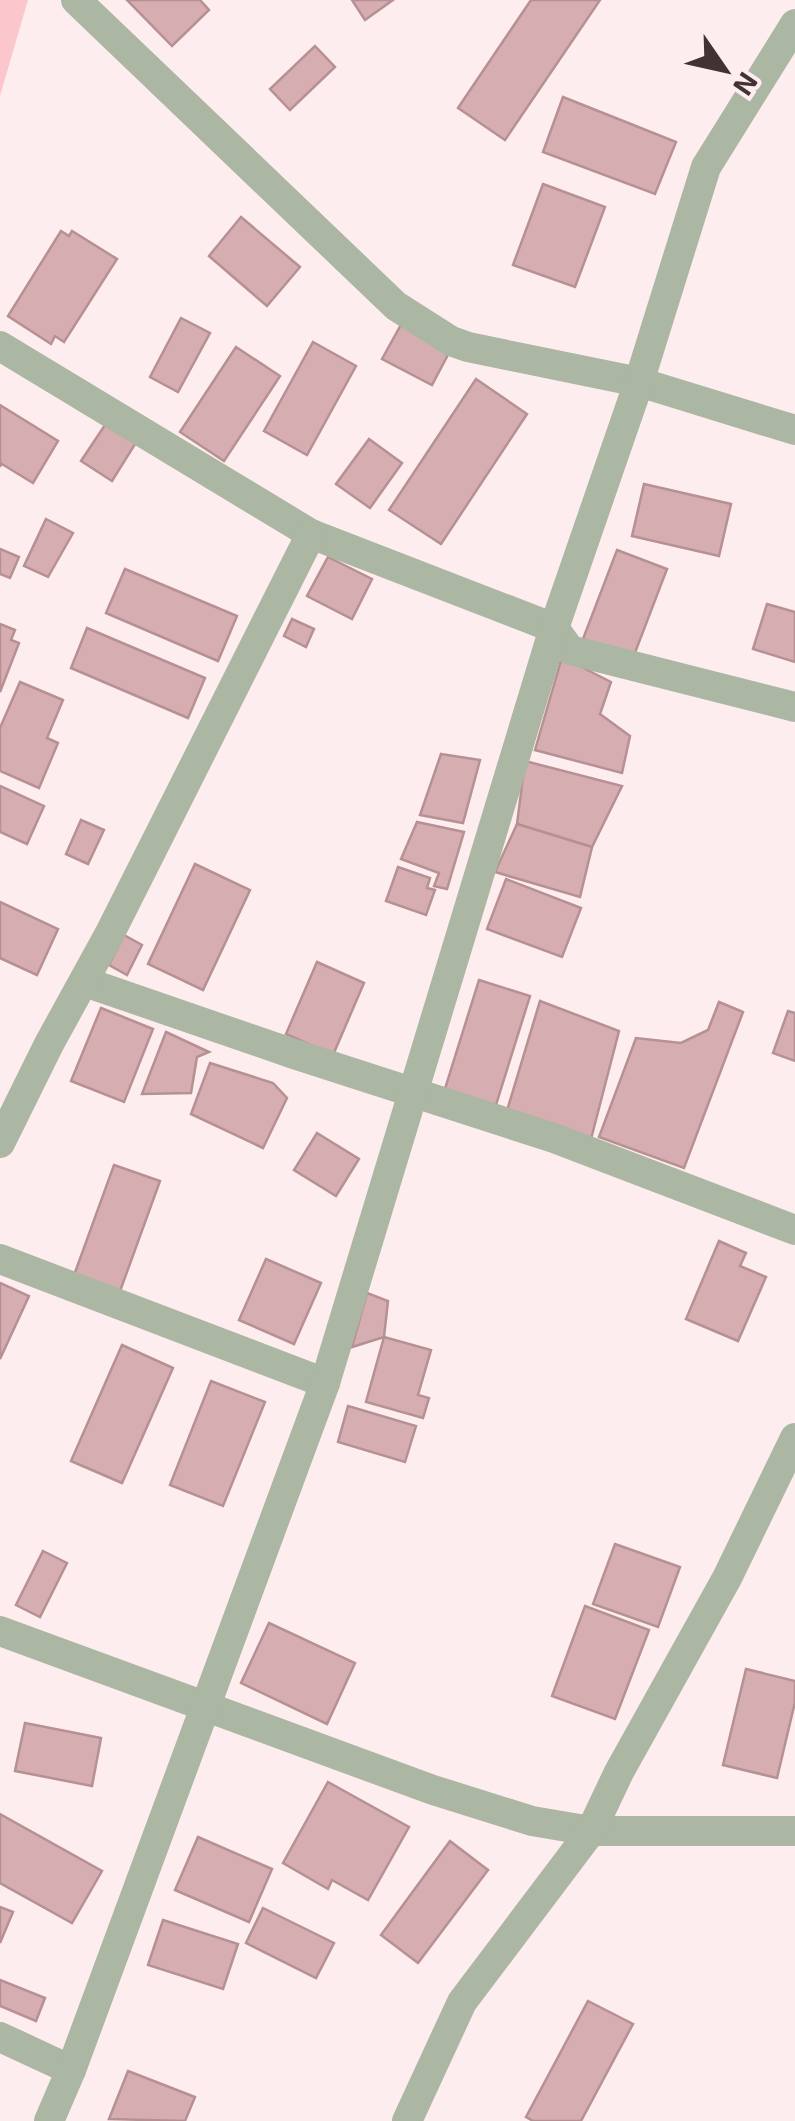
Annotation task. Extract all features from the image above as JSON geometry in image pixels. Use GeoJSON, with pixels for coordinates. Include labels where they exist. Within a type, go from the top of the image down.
{"type":"FeatureCollection","features":[{"type":"Feature","properties":{"kind":"street"},"geometry":{"type":"LineString","coordinates":[[76,0],[396,306],[451,341],[639,382],[795,430]]}},
{"type":"Feature","properties":{"kind":"street"},"geometry":{"type":"LineString","coordinates":[[48,2121],[72,2070],[325,1383],[554,628],[639,382],[706,167],[795,24]]}},
{"type":"Feature","properties":{"kind":"street"},"geometry":{"type":"LineString","coordinates":[[0,346],[311,534],[554,628],[570,650],[795,707]]}},
{"type":"Feature","properties":{"kind":"street"},"geometry":{"type":"LineString","coordinates":[[0,1143],[311,534]]}},
{"type":"Feature","properties":{"kind":"street"},"geometry":{"type":"LineString","coordinates":[[84,982],[554,1138],[795,1230]]}},
{"type":"Feature","properties":{"kind":"street"},"geometry":{"type":"LineString","coordinates":[[0,1259],[325,1383]]}},
{"type":"Feature","properties":{"kind":"street"},"geometry":{"type":"LineString","coordinates":[[407,2121],[462,2002],[592,1831],[620,1772],[728,1578],[795,1438]]}},
{"type":"Feature","properties":{"kind":"street"},"geometry":{"type":"LineString","coordinates":[[0,1631],[432,1790],[532,1821],[592,1831],[795,1831]]}},
{"type":"Feature","properties":{"kind":"street"},"geometry":{"type":"LineString","coordinates":[[0,2038],[72,2070]]}},
{"type":"Feature","properties":{"kind":"shaded area"},"geometry":{"type":"Polygon","coordinates":[[[0,0],[28,0],[0,96],[0,0]]]}},
{"type":"Feature","properties":{"kind":"building"},"geometry":{"type":"Polygon","coordinates":[[[127,0],[200,0],[209,10],[172,46],[127,0]]]}},
{"type":"Feature","properties":{"kind":"building"},"geometry":{"type":"Polygon","coordinates":[[[352,0],[393,0],[365,20],[352,0]]]}},
{"type":"Feature","properties":{"kind":"building"},"geometry":{"type":"Polygon","coordinates":[[[531,0],[600,0],[505,140],[458,108],[531,0]]]}},
{"type":"Feature","properties":{"kind":"building"},"geometry":{"type":"Polygon","coordinates":[[[315,46],[335,67],[290,110],[270,89],[315,46]]]}},
{"type":"Feature","properties":{"kind":"building"},"geometry":{"type":"Polygon","coordinates":[[[563,97],[676,142],[655,194],[543,152],[563,97]]]}},
{"type":"Feature","properties":{"kind":"building"},"geometry":{"type":"Polygon","coordinates":[[[543,184],[605,207],[575,287],[513,265],[543,184]]]}},
{"type":"Feature","properties":{"kind":"building"},"geometry":{"type":"Polygon","coordinates":[[[241,217],[300,267],[267,306],[209,256],[241,217]]]}},
{"type":"Feature","properties":{"kind":"building"},"geometry":{"type":"Polygon","coordinates":[[[61,231],[69,236],[72,231],[117,259],[64,342],[55,336],[51,344],[8,316],[61,231]]]}},
{"type":"Feature","properties":{"kind":"building"},"geometry":{"type":"Polygon","coordinates":[[[181,318],[210,333],[178,392],[150,377],[181,318]]]}},
{"type":"Feature","properties":{"kind":"building"},"geometry":{"type":"Polygon","coordinates":[[[402,323],[451,349],[432,385],[382,359],[402,323]]]}},
{"type":"Feature","properties":{"kind":"building"},"geometry":{"type":"Polygon","coordinates":[[[313,342],[356,366],[307,455],[264,431],[313,342]]]}},
{"type":"Feature","properties":{"kind":"building"},"geometry":{"type":"Polygon","coordinates":[[[236,347],[280,376],[224,461],[180,432],[236,347]]]}},
{"type":"Feature","properties":{"kind":"building"},"geometry":{"type":"Polygon","coordinates":[[[476,379],[527,414],[441,544],[389,510],[476,379]]]}},
{"type":"Feature","properties":{"kind":"building"},"geometry":{"type":"Polygon","coordinates":[[[0,405],[58,441],[33,483],[0,466],[0,405]]]}},
{"type":"Feature","properties":{"kind":"building"},"geometry":{"type":"Polygon","coordinates":[[[107,422],[137,441],[112,481],[81,461],[107,422]]]}},
{"type":"Feature","properties":{"kind":"building"},"geometry":{"type":"Polygon","coordinates":[[[369,439],[402,463],[370,508],[336,484],[369,439]]]}},
{"type":"Feature","properties":{"kind":"building"},"geometry":{"type":"Polygon","coordinates":[[[644,484],[731,504],[719,556],[632,536],[644,484]]]}},
{"type":"Feature","properties":{"kind":"building"},"geometry":{"type":"Polygon","coordinates":[[[46,519],[73,533],[48,577],[24,566],[46,519]]]}},
{"type":"Feature","properties":{"kind":"building"},"geometry":{"type":"Polygon","coordinates":[[[0,549],[19,557],[10,578],[0,574],[0,549]]]}},
{"type":"Feature","properties":{"kind":"building"},"geometry":{"type":"Polygon","coordinates":[[[617,550],[667,569],[633,658],[583,639],[617,550]]]}},
{"type":"Feature","properties":{"kind":"building"},"geometry":{"type":"Polygon","coordinates":[[[328,557],[372,579],[352,619],[307,596],[328,557]]]}},
{"type":"Feature","properties":{"kind":"building"},"geometry":{"type":"Polygon","coordinates":[[[125,569],[237,616],[218,661],[106,613],[125,569]]]}},
{"type":"Feature","properties":{"kind":"building"},"geometry":{"type":"Polygon","coordinates":[[[767,604],[795,612],[795,662],[753,649],[767,604]]]}},
{"type":"Feature","properties":{"kind":"building"},"geometry":{"type":"Polygon","coordinates":[[[292,619],[314,629],[306,647],[284,636],[292,619]]]}},
{"type":"Feature","properties":{"kind":"building"},"geometry":{"type":"Polygon","coordinates":[[[0,624],[15,630],[11,640],[19,643],[0,692],[0,624]]]}},
{"type":"Feature","properties":{"kind":"building"},"geometry":{"type":"Polygon","coordinates":[[[87,628],[205,678],[188,718],[71,668],[87,628]]]}},
{"type":"Feature","properties":{"kind":"building"},"geometry":{"type":"Polygon","coordinates":[[[562,657],[611,682],[600,714],[630,736],[622,773],[535,750],[562,657]]]}},
{"type":"Feature","properties":{"kind":"building"},"geometry":{"type":"Polygon","coordinates":[[[20,682],[63,700],[47,738],[58,743],[39,788],[0,771],[0,728],[20,682]]]}},
{"type":"Feature","properties":{"kind":"building"},"geometry":{"type":"Polygon","coordinates":[[[441,754],[480,760],[463,823],[420,815],[441,754]]]}},
{"type":"Feature","properties":{"kind":"building"},"geometry":{"type":"Polygon","coordinates":[[[525,761],[622,786],[592,847],[517,824],[525,761]]]}},
{"type":"Feature","properties":{"kind":"building"},"geometry":{"type":"Polygon","coordinates":[[[0,786],[44,806],[27,844],[0,832],[0,786]]]}},
{"type":"Feature","properties":{"kind":"building"},"geometry":{"type":"Polygon","coordinates":[[[81,820],[104,830],[88,864],[66,854],[81,820]]]}},
{"type":"Feature","properties":{"kind":"building"},"geometry":{"type":"Polygon","coordinates":[[[417,822],[464,832],[447,889],[434,886],[439,873],[401,859],[417,822]]]}},
{"type":"Feature","properties":{"kind":"building"},"geometry":{"type":"Polygon","coordinates":[[[517,824],[592,847],[580,897],[495,872],[517,824]]]}},
{"type":"Feature","properties":{"kind":"building"},"geometry":{"type":"Polygon","coordinates":[[[195,864],[250,890],[203,990],[148,964],[195,864]]]}},
{"type":"Feature","properties":{"kind":"building"},"geometry":{"type":"Polygon","coordinates":[[[398,867],[430,878],[427,888],[435,890],[426,915],[386,901],[398,867]]]}},
{"type":"Feature","properties":{"kind":"building"},"geometry":{"type":"Polygon","coordinates":[[[506,879],[581,908],[562,957],[487,929],[506,879]]]}},
{"type":"Feature","properties":{"kind":"building"},"geometry":{"type":"Polygon","coordinates":[[[0,902],[58,929],[37,975],[0,958],[0,902]]]}},
{"type":"Feature","properties":{"kind":"building"},"geometry":{"type":"Polygon","coordinates":[[[124,935],[142,945],[127,975],[109,965],[124,935]]]}},
{"type":"Feature","properties":{"kind":"building"},"geometry":{"type":"Polygon","coordinates":[[[317,962],[364,983],[333,1055],[286,1034],[317,962]]]}},
{"type":"Feature","properties":{"kind":"building"},"geometry":{"type":"Polygon","coordinates":[[[479,980],[530,996],[495,1108],[444,1092],[479,980]]]}},
{"type":"Feature","properties":{"kind":"building"},"geometry":{"type":"Polygon","coordinates":[[[540,1001],[619,1031],[591,1139],[506,1114],[540,1001]]]}},
{"type":"Feature","properties":{"kind":"building"},"geometry":{"type":"Polygon","coordinates":[[[719,1002],[743,1012],[684,1168],[599,1137],[636,1038],[681,1043],[708,1030],[719,1002]]]}},
{"type":"Feature","properties":{"kind":"building"},"geometry":{"type":"Polygon","coordinates":[[[101,1008],[153,1029],[124,1102],[71,1081],[101,1008]]]}},
{"type":"Feature","properties":{"kind":"building"},"geometry":{"type":"Polygon","coordinates":[[[788,1011],[795,1013],[795,1061],[773,1053],[788,1011]]]}},
{"type":"Feature","properties":{"kind":"building"},"geometry":{"type":"Polygon","coordinates":[[[166,1032],[209,1052],[197,1057],[191,1093],[142,1094],[166,1032]]]}},
{"type":"Feature","properties":{"kind":"building"},"geometry":{"type":"Polygon","coordinates":[[[210,1063],[273,1083],[287,1098],[263,1148],[191,1114],[210,1063]]]}},
{"type":"Feature","properties":{"kind":"building"},"geometry":{"type":"Polygon","coordinates":[[[317,1133],[359,1159],[336,1196],[294,1170],[317,1133]]]}},
{"type":"Feature","properties":{"kind":"building"},"geometry":{"type":"Polygon","coordinates":[[[114,1165],[160,1181],[119,1294],[73,1278],[114,1165]]]}},
{"type":"Feature","properties":{"kind":"building"},"geometry":{"type":"Polygon","coordinates":[[[719,1241],[746,1253],[740,1266],[766,1277],[738,1341],[686,1319],[719,1241]]]}},
{"type":"Feature","properties":{"kind":"building"},"geometry":{"type":"Polygon","coordinates":[[[266,1259],[321,1283],[294,1344],[239,1320],[266,1259]]]}},
{"type":"Feature","properties":{"kind":"building"},"geometry":{"type":"Polygon","coordinates":[[[0,1283],[29,1296],[0,1359],[0,1283]]]}},
{"type":"Feature","properties":{"kind":"building"},"geometry":{"type":"Polygon","coordinates":[[[367,1293],[388,1301],[384,1337],[352,1347],[367,1293]]]}},
{"type":"Feature","properties":{"kind":"building"},"geometry":{"type":"Polygon","coordinates":[[[384,1337],[431,1350],[418,1395],[429,1398],[423,1418],[366,1402],[384,1337]]]}},
{"type":"Feature","properties":{"kind":"building"},"geometry":{"type":"Polygon","coordinates":[[[122,1345],[173,1368],[122,1483],[71,1461],[122,1345]]]}},
{"type":"Feature","properties":{"kind":"building"},"geometry":{"type":"Polygon","coordinates":[[[211,1381],[265,1402],[223,1506],[170,1485],[211,1381]]]}},
{"type":"Feature","properties":{"kind":"building"},"geometry":{"type":"Polygon","coordinates":[[[348,1406],[416,1426],[405,1462],[338,1442],[348,1406]]]}},
{"type":"Feature","properties":{"kind":"building"},"geometry":{"type":"Polygon","coordinates":[[[615,1544],[680,1567],[658,1627],[593,1604],[615,1544]]]}},
{"type":"Feature","properties":{"kind":"building"},"geometry":{"type":"Polygon","coordinates":[[[43,1551],[67,1563],[40,1617],[16,1605],[43,1551]]]}},
{"type":"Feature","properties":{"kind":"building"},"geometry":{"type":"Polygon","coordinates":[[[585,1606],[649,1630],[615,1719],[552,1696],[585,1606]]]}},
{"type":"Feature","properties":{"kind":"building"},"geometry":{"type":"Polygon","coordinates":[[[269,1623],[355,1663],[327,1724],[241,1683],[269,1623]]]}},
{"type":"Feature","properties":{"kind":"building"},"geometry":{"type":"Polygon","coordinates":[[[746,1669],[795,1681],[795,1702],[777,1778],[723,1765],[746,1669]]]}},
{"type":"Feature","properties":{"kind":"building"},"geometry":{"type":"Polygon","coordinates":[[[25,1723],[101,1738],[92,1786],[15,1771],[25,1723]]]}},
{"type":"Feature","properties":{"kind":"building"},"geometry":{"type":"Polygon","coordinates":[[[328,1782],[409,1827],[368,1900],[332,1880],[328,1889],[283,1863],[328,1782]]]}},
{"type":"Feature","properties":{"kind":"building"},"geometry":{"type":"Polygon","coordinates":[[[0,1814],[102,1871],[72,1923],[0,1883],[0,1814]]]}},
{"type":"Feature","properties":{"kind":"building"},"geometry":{"type":"Polygon","coordinates":[[[198,1837],[272,1869],[249,1922],[175,1890],[198,1837]]]}},
{"type":"Feature","properties":{"kind":"building"},"geometry":{"type":"Polygon","coordinates":[[[450,1841],[488,1870],[418,1963],[381,1935],[450,1841]]]}},
{"type":"Feature","properties":{"kind":"building"},"geometry":{"type":"Polygon","coordinates":[[[0,1907],[13,1912],[0,1943],[0,1907]]]}},
{"type":"Feature","properties":{"kind":"building"},"geometry":{"type":"Polygon","coordinates":[[[263,1908],[334,1943],[316,1978],[246,1943],[263,1908]]]}},
{"type":"Feature","properties":{"kind":"building"},"geometry":{"type":"Polygon","coordinates":[[[163,1920],[238,1944],[223,1989],[148,1965],[163,1920]]]}},
{"type":"Feature","properties":{"kind":"building"},"geometry":{"type":"Polygon","coordinates":[[[0,1980],[45,1998],[36,2021],[0,2006],[0,1980]]]}},
{"type":"Feature","properties":{"kind":"building"},"geometry":{"type":"Polygon","coordinates":[[[588,2001],[633,2024],[581,2121],[533,2121],[526,2117],[588,2001]]]}},
{"type":"Feature","properties":{"kind":"building"},"geometry":{"type":"Polygon","coordinates":[[[128,2071],[195,2097],[185,2121],[109,2119],[128,2071]]]}}]}
